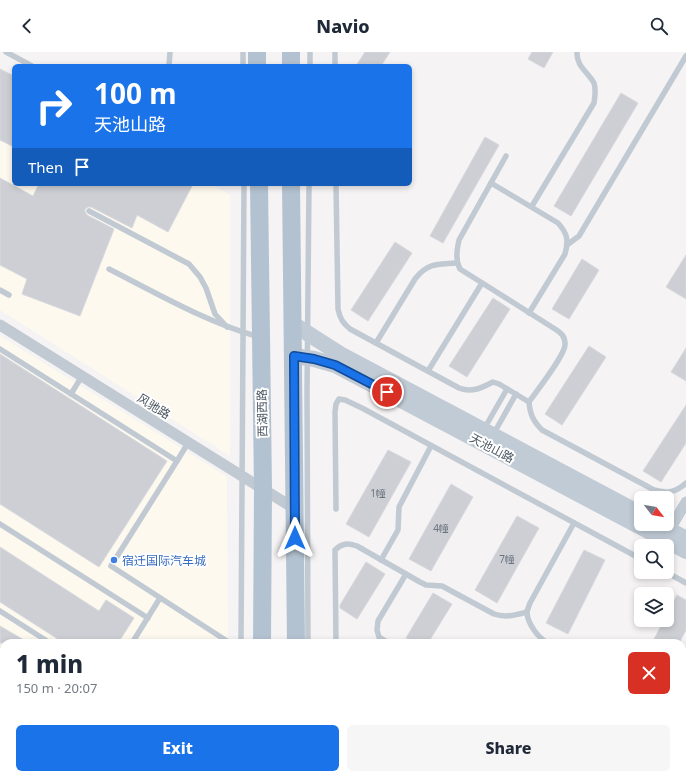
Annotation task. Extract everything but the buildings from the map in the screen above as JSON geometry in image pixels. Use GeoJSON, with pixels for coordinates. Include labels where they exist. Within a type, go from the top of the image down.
{"type":"FeatureCollection","features":[{"type":"Feature","properties":{"kind":"main road"},"geometry":{"type":"LineString","coordinates":[[257,52],[257,64]]}},
{"type":"Feature","properties":{"kind":"main road"},"geometry":{"type":"LineString","coordinates":[[291,52],[291,64]]}},
{"type":"Feature","properties":{"kind":"main road","name":"西湖西路"},"geometry":{"type":"LineString","coordinates":[[259,186],[252,335],[263,489],[262,639]]}},
{"type":"Feature","properties":{"kind":"main road"},"geometry":{"type":"LineString","coordinates":[[291,186],[300,329],[295,509],[296,639]]}},
{"type":"Feature","properties":{"kind":"street","name":"风驰路"},"geometry":{"type":"LineString","coordinates":[[0,325],[295,509]]}},
{"type":"Feature","properties":{"kind":"street","name":"天池山路"},"geometry":{"type":"LineString","coordinates":[[300,329],[340,354],[485,438],[686,551]]}},
{"type":"Feature","properties":{"kind":"street","name":"天池山路"},"geometry":{"type":"LineString","coordinates":[[300,357],[335,365],[634,511]]}},
{"type":"Feature","properties":{"kind":"street"},"geometry":{"type":"LineString","coordinates":[[661,537],[686,502]]}},
{"type":"Feature","properties":{"kind":"street","name":"天池山路"},"geometry":{"type":"LineString","coordinates":[[661,537],[686,538]]}},
{"type":"Feature","properties":{"kind":"lane"},"geometry":{"type":"LineString","coordinates":[[6,52],[28,64]]}},
{"type":"Feature","properties":{"kind":"lane"},"geometry":{"type":"LineString","coordinates":[[169,64],[170,52]]}},
{"type":"Feature","properties":{"kind":"lane"},"geometry":{"type":"LineString","coordinates":[[243,52],[243,64]]}},
{"type":"Feature","properties":{"kind":"lane"},"geometry":{"type":"LineString","coordinates":[[310,52],[310,64]]}},
{"type":"Feature","properties":{"kind":"lane"},"geometry":{"type":"LineString","coordinates":[[335,52],[335,64]]}},
{"type":"Feature","properties":{"kind":"lane"},"geometry":{"type":"LineString","coordinates":[[532,206],[594,103],[594,84],[579,65],[577,52]]}},
{"type":"Feature","properties":{"kind":"lane"},"geometry":{"type":"LineString","coordinates":[[568,244],[579,236],[686,56]]}},
{"type":"Feature","properties":{"kind":"lane"},"geometry":{"type":"LineString","coordinates":[[506,156],[459,240],[457,249],[457,263],[460,269],[561,333],[564,337],[565,348],[529,402],[530,414],[534,422],[542,430],[654,490],[660,492],[677,491],[686,484]]}},
{"type":"Feature","properties":{"kind":"lane"},"geometry":{"type":"LineString","coordinates":[[491,183],[558,222],[564,229],[567,237],[568,244],[565,254],[529,313]]}},
{"type":"Feature","properties":{"kind":"lane"},"geometry":{"type":"LineString","coordinates":[[242,639],[243,476],[252,335],[244,186]]}},
{"type":"Feature","properties":{"kind":"lane"},"geometry":{"type":"LineString","coordinates":[[300,329],[309,186]]}},
{"type":"Feature","properties":{"kind":"lane"},"geometry":{"type":"LineString","coordinates":[[336,186],[339,318],[350,329],[464,390],[479,389],[493,382],[529,402]]}},
{"type":"Feature","properties":{"kind":"lane"},"geometry":{"type":"LineString","coordinates":[[89,211],[189,264],[200,277],[215,314],[226,327]]}},
{"type":"Feature","properties":{"kind":"lane"},"geometry":{"type":"LineString","coordinates":[[376,343],[421,271],[435,265],[457,263]]}},
{"type":"Feature","properties":{"kind":"lane"},"geometry":{"type":"LineString","coordinates":[[109,269],[206,318],[226,327],[252,335]]}},
{"type":"Feature","properties":{"kind":"lane"},"geometry":{"type":"LineString","coordinates":[[428,371],[482,283]]}},
{"type":"Feature","properties":{"kind":"lane"},"geometry":{"type":"LineString","coordinates":[[0,290],[9,295]]}},
{"type":"Feature","properties":{"kind":"lane"},"geometry":{"type":"LineString","coordinates":[[0,349],[177,462]]}},
{"type":"Feature","properties":{"kind":"lane"},"geometry":{"type":"LineString","coordinates":[[300,357],[308,639]]}},
{"type":"Feature","properties":{"kind":"lane"},"geometry":{"type":"LineString","coordinates":[[71,394],[82,376]]}},
{"type":"Feature","properties":{"kind":"lane"},"geometry":{"type":"LineString","coordinates":[[485,438],[507,389]]}},
{"type":"Feature","properties":{"kind":"lane"},"geometry":{"type":"LineString","coordinates":[[485,438],[516,394]]}},
{"type":"Feature","properties":{"kind":"lane"},"geometry":{"type":"LineString","coordinates":[[336,509],[335,412],[336,404],[339,399],[356,405],[634,555]]}},
{"type":"Feature","properties":{"kind":"lane"},"geometry":{"type":"LineString","coordinates":[[188,443],[111,566],[224,639]]}},
{"type":"Feature","properties":{"kind":"lane"},"geometry":{"type":"LineString","coordinates":[[381,560],[398,530],[400,507],[431,446]]}},
{"type":"Feature","properties":{"kind":"lane"},"geometry":{"type":"LineString","coordinates":[[542,639],[533,628],[527,612],[530,603],[574,523]]}},
{"type":"Feature","properties":{"kind":"lane"},"geometry":{"type":"LineString","coordinates":[[0,524],[148,618]]}},
{"type":"Feature","properties":{"kind":"lane"},"geometry":{"type":"LineString","coordinates":[[336,639],[335,550],[340,545],[348,543],[357,546],[426,585],[442,586],[494,614],[511,616],[527,612]]}},
{"type":"Feature","properties":{"kind":"lane"},"geometry":{"type":"LineString","coordinates":[[382,639],[379,637],[377,630],[378,621],[406,574]]}},
{"type":"Feature","properties":{"kind":"lane"},"geometry":{"type":"LineString","coordinates":[[674,576],[686,583]]}},
{"type":"Feature","properties":{"kind":"lane"},"geometry":{"type":"LineString","coordinates":[[135,639],[160,598]]}},
{"type":"Feature","properties":{"kind":"lane"},"geometry":{"type":"LineString","coordinates":[[0,611],[44,639]]}},
{"type":"Feature","properties":{"kind":"shaded area"},"geometry":{"type":"Polygon","coordinates":[[[12,80],[12,186],[214,186],[230,195],[230,456],[0,310],[0,98],[12,80]]]}},
{"type":"Feature","properties":{"kind":"shaded area","name":"宿迁国际汽车城"},"geometry":{"type":"Polygon","coordinates":[[[0,336],[227,477],[228,639],[0,639],[0,336]]]}},
{"type":"Feature","properties":{"kind":"place","name":"宿迁国际汽车城"},"geometry":{"type":"Point","coordinates":[114,560]}},
{"type":"Feature","properties":{"kind":"route"},"geometry":{"type":"LineString","coordinates":[[295,538],[294,356],[314,359],[335,365],[387,392]]}}]}
